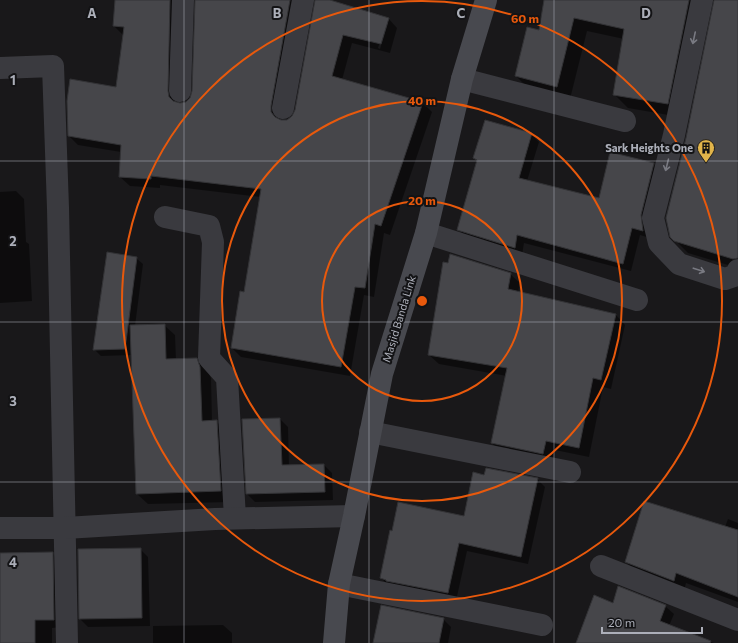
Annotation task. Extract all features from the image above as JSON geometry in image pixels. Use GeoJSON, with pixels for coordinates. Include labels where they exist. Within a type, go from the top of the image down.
{"type":"FeatureCollection","features":[{"type":"Feature","properties":{"kind":"main road","name":"Masjid Banda Link"},"geometry":{"type":"LineString","coordinates":[[334,643],[339,584],[382,374],[426,233],[462,80],[486,0]]}},
{"type":"Feature","properties":{"kind":"street"},"geometry":{"type":"LineString","coordinates":[[180,91],[183,0]]}},
{"type":"Feature","properties":{"kind":"street"},"geometry":{"type":"LineString","coordinates":[[283,108],[302,0]]}},
{"type":"Feature","properties":{"kind":"street"},"geometry":{"type":"LineString","coordinates":[[702,0],[674,135],[653,218],[659,243],[680,264],[724,279],[737,275],[738,270]]}},
{"type":"Feature","properties":{"kind":"street"},"geometry":{"type":"LineString","coordinates":[[0,68],[52,66],[58,208],[67,643]]}},
{"type":"Feature","properties":{"kind":"street"},"geometry":{"type":"LineString","coordinates":[[462,80],[625,121]]}},
{"type":"Feature","properties":{"kind":"street"},"geometry":{"type":"LineString","coordinates":[[165,217],[208,226],[213,242],[209,358],[227,378],[235,518]]}},
{"type":"Feature","properties":{"kind":"street"},"geometry":{"type":"LineString","coordinates":[[426,233],[638,300]]}},
{"type":"Feature","properties":{"kind":"street"},"geometry":{"type":"LineString","coordinates":[[370,432],[570,472]]}},
{"type":"Feature","properties":{"kind":"street"},"geometry":{"type":"LineString","coordinates":[[0,528],[65,528],[235,518],[354,516]]}},
{"type":"Feature","properties":{"kind":"street"},"geometry":{"type":"LineString","coordinates":[[601,566],[738,620]]}},
{"type":"Feature","properties":{"kind":"street"},"geometry":{"type":"LineString","coordinates":[[339,584],[542,625]]}},
{"type":"Feature","properties":{"kind":"building"},"geometry":{"type":"Polygon","coordinates":[[[115,0],[170,0],[168,91],[169,97],[173,101],[180,103],[186,102],[190,98],[192,91],[195,0],[290,0],[271,106],[271,112],[275,117],[281,120],[287,120],[292,116],[295,110],[315,0],[330,0],[389,18],[381,44],[343,35],[332,76],[423,102],[381,226],[375,224],[365,288],[355,287],[341,367],[231,348],[240,291],[244,292],[261,189],[151,176],[151,179],[119,177],[121,145],[68,136],[67,101],[70,79],[116,87],[124,27],[113,26],[115,0]]]}},
{"type":"Feature","properties":{"kind":"building"},"geometry":{"type":"Polygon","coordinates":[[[544,0],[689,0],[668,104],[613,95],[624,29],[574,18],[557,87],[515,76],[527,27],[539,30],[544,0]]]}},
{"type":"Feature","properties":{"kind":"building","name":"Sark Heights One"},"geometry":{"type":"Polygon","coordinates":[[[714,0],[738,0],[738,258],[733,259],[674,241],[670,237],[666,218],[686,138],[714,0]]]}},
{"type":"Feature","properties":{"kind":"building"},"geometry":{"type":"Polygon","coordinates":[[[485,120],[532,133],[519,178],[599,198],[610,152],[654,163],[641,215],[643,231],[632,228],[623,264],[517,235],[515,248],[457,230],[477,160],[473,158],[485,120]]]}},
{"type":"Feature","properties":{"kind":"building"},"geometry":{"type":"Polygon","coordinates":[[[107,252],[137,257],[125,349],[93,350],[107,252]]]}},
{"type":"Feature","properties":{"kind":"building"},"geometry":{"type":"Polygon","coordinates":[[[450,254],[511,273],[508,289],[616,314],[601,380],[593,378],[579,448],[546,441],[543,454],[491,443],[507,368],[428,355],[443,262],[448,263],[450,254]]]}},
{"type":"Feature","properties":{"kind":"building"},"geometry":{"type":"Polygon","coordinates":[[[165,324],[166,359],[197,358],[200,367],[202,421],[217,420],[221,491],[136,494],[130,325],[165,324]]]}},
{"type":"Feature","properties":{"kind":"building"},"geometry":{"type":"Polygon","coordinates":[[[280,418],[282,465],[324,464],[325,492],[246,494],[242,419],[280,418]]]}},
{"type":"Feature","properties":{"kind":"building"},"geometry":{"type":"Polygon","coordinates":[[[486,468],[538,478],[521,557],[459,543],[448,593],[386,581],[380,578],[390,530],[392,531],[398,502],[464,516],[473,472],[484,475],[486,468]]]}},
{"type":"Feature","properties":{"kind":"building"},"geometry":{"type":"Polygon","coordinates":[[[644,501],[738,530],[738,597],[676,573],[674,581],[625,562],[644,501]]]}},
{"type":"Feature","properties":{"kind":"building"},"geometry":{"type":"Polygon","coordinates":[[[141,548],[142,618],[79,619],[78,549],[141,548]]]}},
{"type":"Feature","properties":{"kind":"building"},"geometry":{"type":"Polygon","coordinates":[[[53,552],[54,620],[35,620],[35,643],[0,643],[0,553],[53,552]]]}},
{"type":"Feature","properties":{"kind":"building"},"geometry":{"type":"Polygon","coordinates":[[[618,586],[666,605],[660,621],[711,641],[710,643],[576,643],[594,595],[613,603],[618,586]]]}},
{"type":"Feature","properties":{"kind":"building"},"geometry":{"type":"Polygon","coordinates":[[[381,605],[444,618],[439,643],[373,643],[381,605]]]}},
{"type":"Feature","properties":{"kind":"place","name":"Sark Heights One"},"geometry":{"type":"Point","coordinates":[706,163]}}]}
